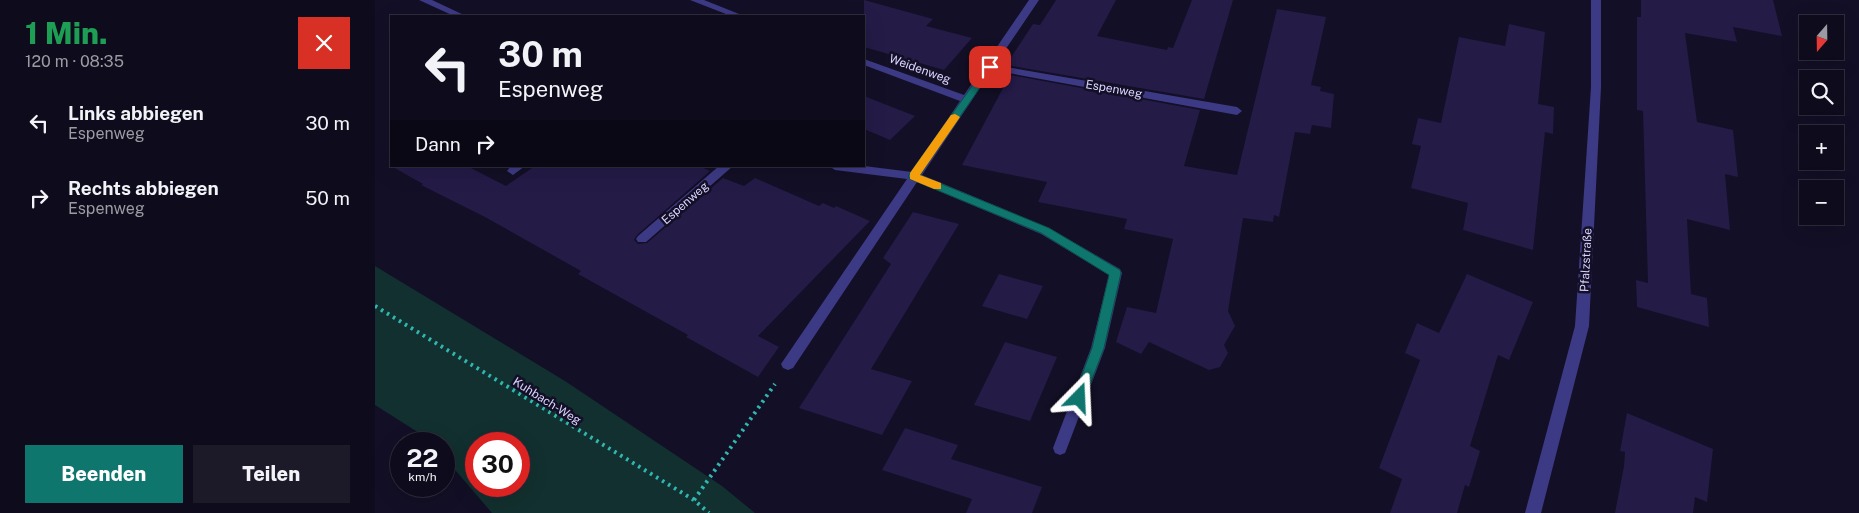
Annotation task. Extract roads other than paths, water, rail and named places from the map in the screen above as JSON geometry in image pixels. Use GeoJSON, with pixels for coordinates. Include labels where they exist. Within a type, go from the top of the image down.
{"type":"FeatureCollection","features":[{"type":"Feature","properties":{"kind":"street"},"geometry":{"type":"LineString","coordinates":[[423,0],[459,15]]}},
{"type":"Feature","properties":{"kind":"street"},"geometry":{"type":"LineString","coordinates":[[695,0],[736,15]]}},
{"type":"Feature","properties":{"kind":"street"},"geometry":{"type":"LineString","coordinates":[[788,364],[1034,0]]}},
{"type":"Feature","properties":{"kind":"street","name":"Pfalzstraße"},"geometry":{"type":"LineString","coordinates":[[1533,513],[1582,326],[1596,87],[1596,0]]}},
{"type":"Feature","properties":{"kind":"street","name":"Weidenweg"},"geometry":{"type":"LineString","coordinates":[[865,62],[967,100]]}},
{"type":"Feature","properties":{"kind":"street","name":"Espenweg"},"geometry":{"type":"LineString","coordinates":[[990,67],[1237,111]]}},
{"type":"Feature","properties":{"kind":"street","name":"Espenweg"},"geometry":{"type":"LineString","coordinates":[[642,239],[726,167]]}},
{"type":"Feature","properties":{"kind":"street"},"geometry":{"type":"LineString","coordinates":[[843,167],[914,176],[1045,230],[1116,273],[1098,348],[1060,448]]}}]}
